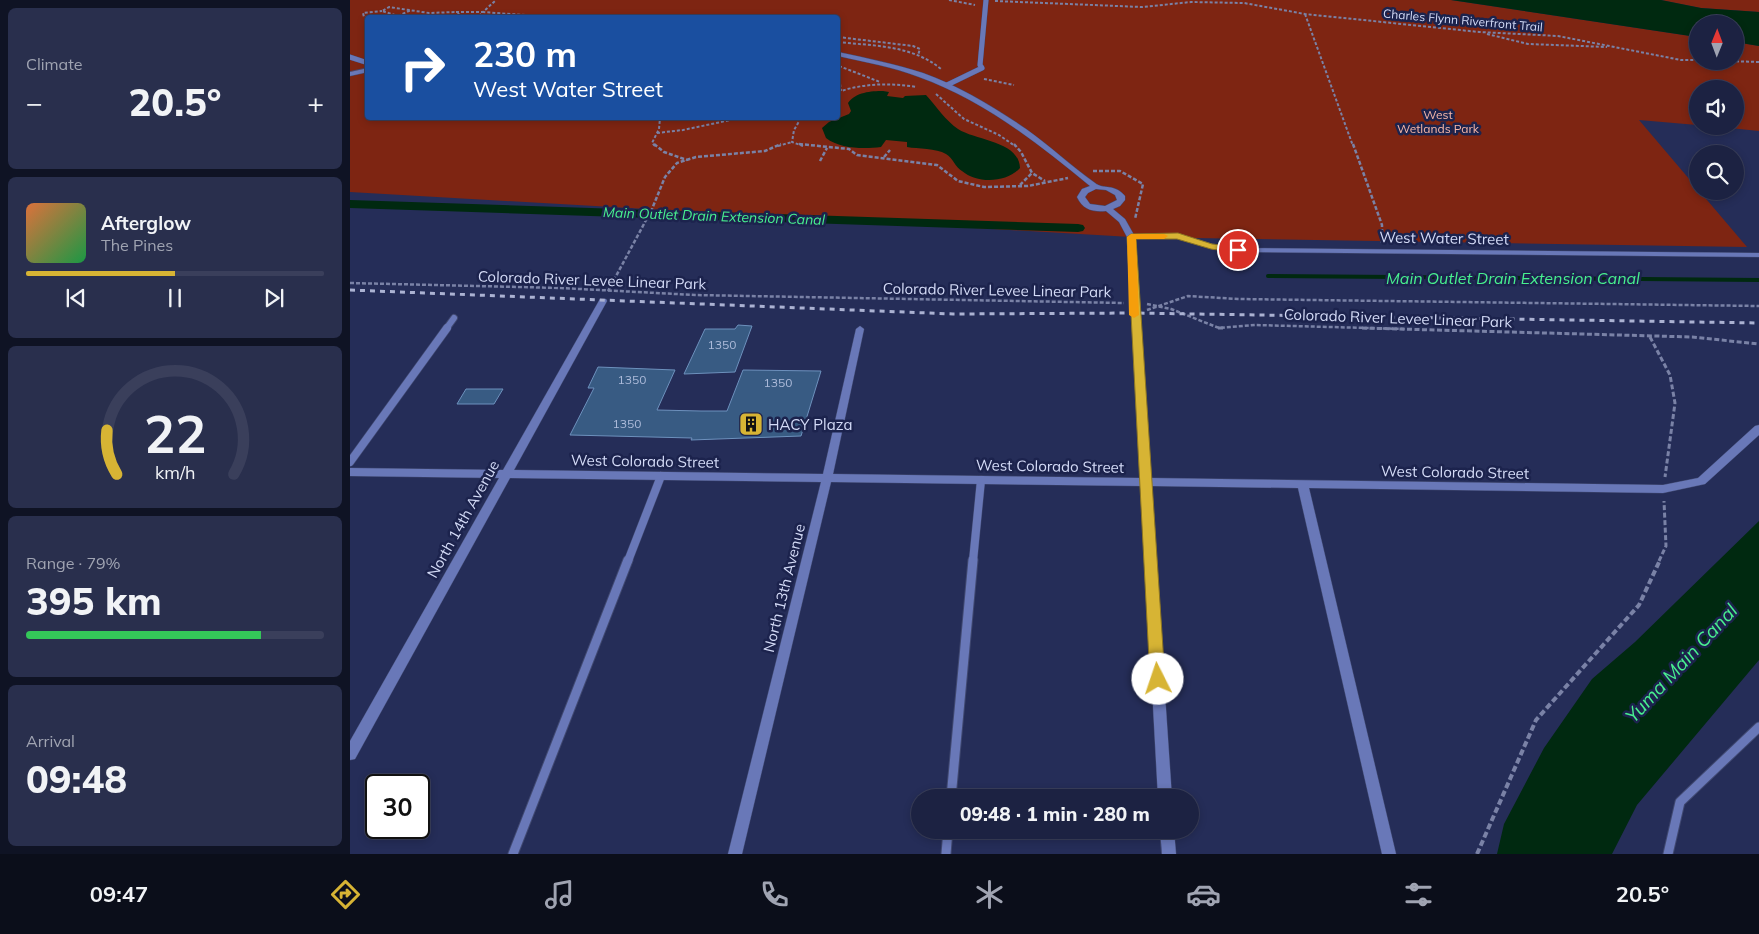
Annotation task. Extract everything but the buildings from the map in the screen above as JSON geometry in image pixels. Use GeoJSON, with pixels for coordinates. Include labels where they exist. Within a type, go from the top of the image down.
{"type":"FeatureCollection","features":[{"type":"Feature","properties":{"kind":"street"},"geometry":{"type":"LineString","coordinates":[[840,54],[890,65],[947,85],[991,109],[1042,144],[1094,187]]}},
{"type":"Feature","properties":{"kind":"street"},"geometry":{"type":"LineString","coordinates":[[350,74],[365,71]]}},
{"type":"Feature","properties":{"kind":"street"},"geometry":{"type":"LineString","coordinates":[[1094,187],[1108,188],[1118,193],[1121,196],[1118,204],[1108,208],[1095,208],[1084,204],[1081,200],[1082,194],[1094,187]]}},
{"type":"Feature","properties":{"kind":"street"},"geometry":{"type":"LineString","coordinates":[[1108,208],[1122,221],[1131,237],[1164,789]]}},
{"type":"Feature","properties":{"kind":"street","name":"West Water Street"},"geometry":{"type":"LineString","coordinates":[[1131,237],[1178,236],[1211,246],[1238,250],[1759,255]]}},
{"type":"Feature","properties":{"kind":"street","name":"North 14th Avenue"},"geometry":{"type":"LineString","coordinates":[[350,754],[605,295]]}},
{"type":"Feature","properties":{"kind":"street","name":"North 13th Avenue"},"geometry":{"type":"LineString","coordinates":[[735,854],[827,478],[860,329]]}},
{"type":"Feature","properties":{"kind":"street","name":"West Colorado Street"},"geometry":{"type":"LineString","coordinates":[[350,472],[1663,489],[1701,481],[1759,429]]}},
{"type":"Feature","properties":{"kind":"street"},"geometry":{"type":"LineString","coordinates":[[1303,485],[1388,854]]}},
{"type":"Feature","properties":{"kind":"street"},"geometry":{"type":"LineString","coordinates":[[1167,839],[1168,854]]}},
{"type":"Feature","properties":{"kind":"lane"},"geometry":{"type":"LineString","coordinates":[[947,85],[982,68],[980,65],[986,2]]}},
{"type":"Feature","properties":{"kind":"lane"},"geometry":{"type":"LineString","coordinates":[[350,56],[365,62]]}},
{"type":"Feature","properties":{"kind":"lane"},"geometry":{"type":"LineString","coordinates":[[350,462],[454,318]]}},
{"type":"Feature","properties":{"kind":"lane"},"geometry":{"type":"LineString","coordinates":[[513,854],[661,476]]}},
{"type":"Feature","properties":{"kind":"lane"},"geometry":{"type":"LineString","coordinates":[[952,789],[981,480]]}},
{"type":"Feature","properties":{"kind":"lane"},"geometry":{"type":"LineString","coordinates":[[1668,854],[1680,802],[1759,727]]}},
{"type":"Feature","properties":{"kind":"lane"},"geometry":{"type":"LineString","coordinates":[[946,854],[947,839]]}},
{"type":"Feature","properties":{"kind":"path"},"geometry":{"type":"LineString","coordinates":[[480,15],[496,0]]}},
{"type":"Feature","properties":{"kind":"path","name":"Charles Flynn Riverfront Trail"},"geometry":{"type":"LineString","coordinates":[[949,0],[1142,7],[1191,2],[1244,3],[1305,14],[1479,32],[1558,36],[1689,60]]}},
{"type":"Feature","properties":{"kind":"path"},"geometry":{"type":"LineString","coordinates":[[365,17],[363,13],[382,11],[389,7],[429,13],[483,12],[524,15]]}},
{"type":"Feature","properties":{"kind":"path"},"geometry":{"type":"LineString","coordinates":[[402,15],[411,10]]}},
{"type":"Feature","properties":{"kind":"path"},"geometry":{"type":"LineString","coordinates":[[382,11],[393,15]]}},
{"type":"Feature","properties":{"kind":"path"},"geometry":{"type":"LineString","coordinates":[[456,12],[460,15]]}},
{"type":"Feature","properties":{"kind":"path"},"geometry":{"type":"LineString","coordinates":[[1305,14],[1382,225],[1382,251]]}},
{"type":"Feature","properties":{"kind":"path"},"geometry":{"type":"LineString","coordinates":[[1479,32],[1528,44],[1615,47]]}},
{"type":"Feature","properties":{"kind":"path"},"geometry":{"type":"LineString","coordinates":[[840,37],[913,46],[920,49],[918,55]]}},
{"type":"Feature","properties":{"kind":"path"},"geometry":{"type":"LineString","coordinates":[[863,45],[866,41]]}},
{"type":"Feature","properties":{"kind":"path"},"geometry":{"type":"LineString","coordinates":[[840,42],[904,51],[931,59],[941,69]]}},
{"type":"Feature","properties":{"kind":"path"},"geometry":{"type":"LineString","coordinates":[[1744,62],[1759,62]]}},
{"type":"Feature","properties":{"kind":"path"},"geometry":{"type":"LineString","coordinates":[[840,69],[882,84]]}},
{"type":"Feature","properties":{"kind":"path"},"geometry":{"type":"LineString","coordinates":[[840,80],[842,91],[868,84],[893,83],[920,88]]}},
{"type":"Feature","properties":{"kind":"path"},"geometry":{"type":"LineString","coordinates":[[605,295],[652,209],[665,177],[677,163],[696,157],[765,151],[786,142],[792,142],[804,146],[849,149],[857,155],[940,166],[956,180],[977,185],[1019,186],[1046,181],[1032,173],[1026,157],[1017,146],[997,134],[967,121],[931,92]]}},
{"type":"Feature","properties":{"kind":"path"},"geometry":{"type":"LineString","coordinates":[[660,120],[657,133],[652,143],[664,152],[688,160]]}},
{"type":"Feature","properties":{"kind":"path"},"geometry":{"type":"LineString","coordinates":[[657,133],[691,129],[731,120]]}},
{"type":"Feature","properties":{"kind":"path"},"geometry":{"type":"LineString","coordinates":[[792,142],[794,130],[800,120]]}},
{"type":"Feature","properties":{"kind":"path"},"geometry":{"type":"LineString","coordinates":[[820,161],[826,148]]}},
{"type":"Feature","properties":{"kind":"path"},"geometry":{"type":"LineString","coordinates":[[884,158],[890,150]]}},
{"type":"Feature","properties":{"kind":"path"},"geometry":{"type":"LineString","coordinates":[[1019,186],[1032,173]]}},
{"type":"Feature","properties":{"kind":"path","name":"Colorado River Levee Linear Park"},"geometry":{"type":"LineString","coordinates":[[350,283],[605,295],[695,295],[1134,307],[1162,306],[1219,328],[1264,325],[1650,336],[1721,339],[1759,344]]}},
{"type":"Feature","properties":{"kind":"path"},"geometry":{"type":"LineString","coordinates":[[1134,307],[1152,310],[1188,296],[1238,299],[1759,306]]}},
{"type":"Feature","properties":{"kind":"path"},"geometry":{"type":"LineString","coordinates":[[1477,854],[1536,720],[1639,605],[1666,546],[1663,489],[1675,403],[1670,375],[1650,336]]}},
{"type":"Feature","properties":{"kind":"green space","name":"West Wetlands Park"},"geometry":{"type":"Polygon","coordinates":[[[350,0],[1451,0],[1689,36],[1689,70],[1744,70],[1744,44],[1759,46],[1759,131],[1744,129],[1744,80],[1689,80],[1689,124],[1639,120],[1689,179],[1689,200],[1707,200],[1747,247],[1131,237],[350,192],[350,0]]]}},
{"type":"Feature","properties":{"kind":"green space"},"geometry":{"type":"Polygon","coordinates":[[[1661,0],[1759,0],[1759,12],[1701,8],[1661,0]]]}},
{"type":"Feature","properties":{"kind":"water"},"geometry":{"type":"Polygon","coordinates":[[[1451,0],[1661,0],[1701,8],[1759,12],[1759,46],[1744,44],[1744,15],[1689,15],[1689,36],[1451,0]]]}},
{"type":"Feature","properties":{"kind":"water"},"geometry":{"type":"Polygon","coordinates":[[[874,91],[889,92],[887,96],[903,98],[905,96],[926,95],[945,118],[958,129],[996,143],[1013,152],[1018,159],[1020,168],[1008,177],[984,180],[962,171],[942,152],[907,147],[907,142],[886,140],[881,147],[860,148],[838,144],[826,138],[822,128],[829,122],[840,120],[840,118],[849,114],[851,111],[848,103],[851,99],[855,96],[874,91]]]}},
{"type":"Feature","properties":{"kind":"water","name":"Yuma Main Canal"},"geometry":{"type":"Polygon","coordinates":[[[1759,521],[1759,660],[1637,805],[1612,854],[1497,854],[1504,824],[1544,748],[1592,679],[1635,642],[1759,521]]]}},
{"type":"Feature","properties":{"kind":"waterway","name":"Main Outlet Drain Extension Canal"},"geometry":{"type":"LineString","coordinates":[[350,204],[1078,228]]}},
{"type":"Feature","properties":{"kind":"waterway","name":"Main Outlet Drain Extension Canal"},"geometry":{"type":"LineString","coordinates":[[1268,276],[1759,280]]}},
{"type":"Feature","properties":{"kind":"railway"},"geometry":{"type":"LineString","coordinates":[[350,290],[953,314],[1134,313],[1759,323]]}},
{"type":"Feature","properties":{"kind":"slow traffic"},"geometry":{"type":"LineString","coordinates":[[1134,315],[1131,237],[1164,236]]}},
{"type":"Feature","properties":{"kind":"place","name":"HACY Plaza"},"geometry":{"type":"Point","coordinates":[751,424]}},
{"type":"Feature","properties":{"kind":"route"},"geometry":{"type":"LineString","coordinates":[[1158,679],[1134,313],[1131,237],[1178,236],[1211,246],[1238,250]]}}]}
